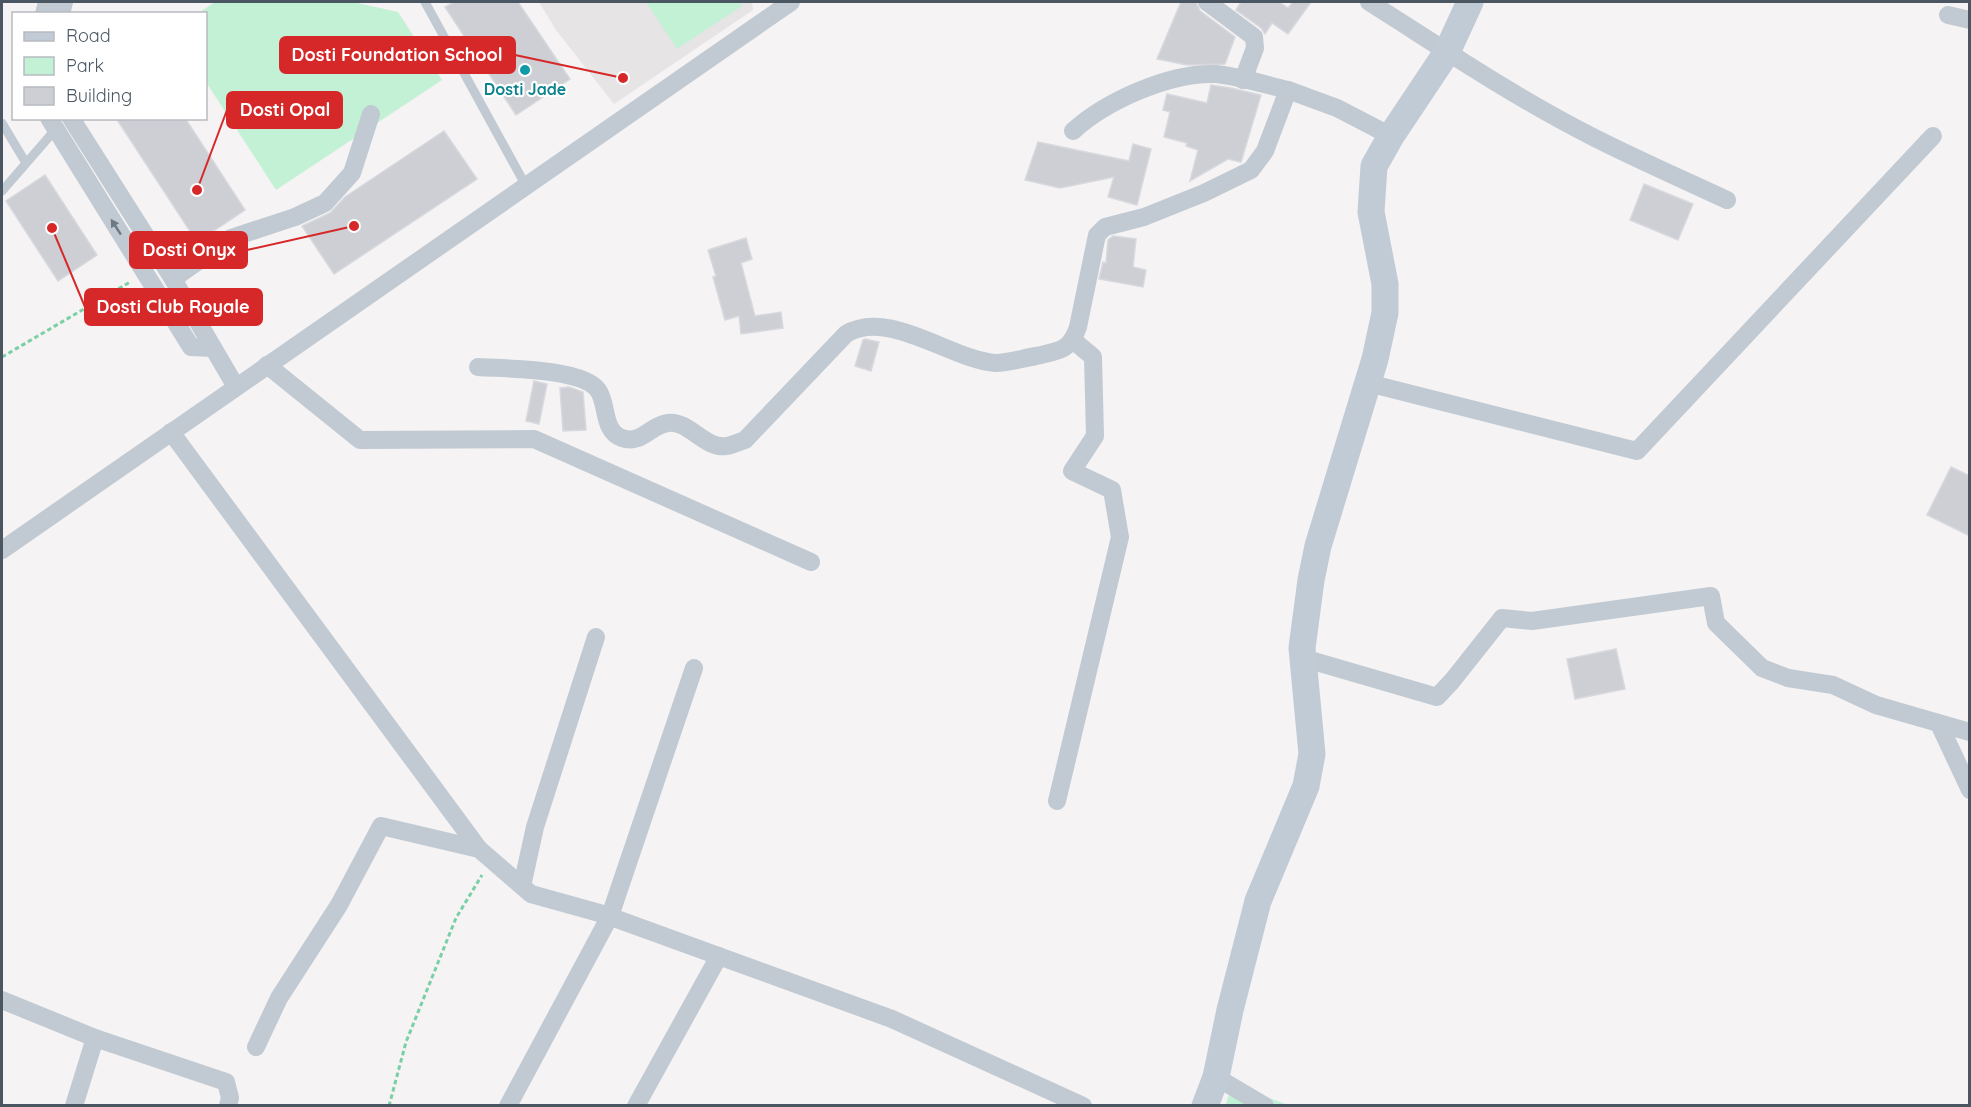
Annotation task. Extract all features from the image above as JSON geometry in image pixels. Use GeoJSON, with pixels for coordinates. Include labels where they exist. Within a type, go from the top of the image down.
{"type":"FeatureCollection","features":[{"type":"Feature","properties":{"kind":"street"},"geometry":{"type":"LineString","coordinates":[[2,550],[791,2]]}},
{"type":"Feature","properties":{"kind":"street"},"geometry":{"type":"LineString","coordinates":[[1207,2],[1254,37],[1255,48],[1244,80]]}},
{"type":"Feature","properties":{"kind":"street"},"geometry":{"type":"LineString","coordinates":[[1369,2],[1486,78],[1591,136],[1727,200]]}},
{"type":"Feature","properties":{"kind":"street"},"geometry":{"type":"LineString","coordinates":[[1205,1106],[1216,1077],[1230,1010],[1258,901],[1306,786],[1312,754],[1302,648],[1310,592],[1318,546],[1368,383],[1385,313],[1385,284],[1371,212],[1374,166],[1391,136],[1447,52],[1470,2]]}},
{"type":"Feature","properties":{"kind":"street"},"geometry":{"type":"LineString","coordinates":[[1948,15],[1970,20]]}},
{"type":"Feature","properties":{"kind":"street"},"geometry":{"type":"LineString","coordinates":[[1072,131],[1122,98],[1185,76],[1217,74],[1288,90],[1337,108],[1391,136]]}},
{"type":"Feature","properties":{"kind":"street"},"geometry":{"type":"LineString","coordinates":[[478,367],[570,374],[587,381],[599,391],[612,430],[620,438],[633,440],[640,438],[667,423],[678,424],[715,445],[726,446],[744,440],[846,334],[857,327],[868,326],[910,333],[967,356],[996,363],[1057,352],[1074,341],[1096,235],[1105,227],[1144,217],[1204,193],[1251,170],[1265,151],[1288,90]]}},
{"type":"Feature","properties":{"kind":"street"},"geometry":{"type":"LineString","coordinates":[[173,279],[231,238],[295,217],[325,203],[352,173],[371,114]]}},
{"type":"Feature","properties":{"kind":"street"},"geometry":{"type":"LineString","coordinates":[[72,120],[173,279],[236,387]]}},
{"type":"Feature","properties":{"kind":"street"},"geometry":{"type":"LineString","coordinates":[[52,124],[191,347],[213,348]]}},
{"type":"Feature","properties":{"kind":"street"},"geometry":{"type":"LineString","coordinates":[[1368,383],[1637,451],[1934,136]]}},
{"type":"Feature","properties":{"kind":"street"},"geometry":{"type":"LineString","coordinates":[[1058,801],[1120,537],[1112,490],[1072,471],[1095,436],[1093,357],[1074,341]]}},
{"type":"Feature","properties":{"kind":"street"},"geometry":{"type":"LineString","coordinates":[[267,365],[360,440],[534,440],[811,562]]}},
{"type":"Feature","properties":{"kind":"street"},"geometry":{"type":"LineString","coordinates":[[171,432],[485,854],[531,894],[610,916],[892,1019],[1083,1106]]}},
{"type":"Feature","properties":{"kind":"street"},"geometry":{"type":"LineString","coordinates":[[1304,658],[1437,697],[1502,618],[1532,621],[1711,596],[1716,623],[1762,668],[1788,678],[1833,685],[1876,705],[1970,732]]}},
{"type":"Feature","properties":{"kind":"street"},"geometry":{"type":"LineString","coordinates":[[522,886],[535,827],[596,637]]}},
{"type":"Feature","properties":{"kind":"street"},"geometry":{"type":"LineString","coordinates":[[508,1106],[610,916],[694,668]]}},
{"type":"Feature","properties":{"kind":"street"},"geometry":{"type":"LineString","coordinates":[[1939,724],[1970,790]]}},
{"type":"Feature","properties":{"kind":"street"},"geometry":{"type":"LineString","coordinates":[[256,1047],[279,999],[339,905],[381,826],[485,854]]}},
{"type":"Feature","properties":{"kind":"street"},"geometry":{"type":"LineString","coordinates":[[636,1106],[719,956]]}},
{"type":"Feature","properties":{"kind":"street"},"geometry":{"type":"LineString","coordinates":[[2,1000],[95,1038],[226,1082],[230,1098],[228,1106]]}},
{"type":"Feature","properties":{"kind":"street"},"geometry":{"type":"LineString","coordinates":[[74,1106],[95,1038]]}},
{"type":"Feature","properties":{"kind":"street"},"geometry":{"type":"LineString","coordinates":[[1216,1077],[1265,1106]]}},
{"type":"Feature","properties":{"kind":"lane"},"geometry":{"type":"LineString","coordinates":[[425,2],[525,186]]}},
{"type":"Feature","properties":{"kind":"lane"},"geometry":{"type":"LineString","coordinates":[[2,123],[26,163]]}},
{"type":"Feature","properties":{"kind":"lane"},"geometry":{"type":"LineString","coordinates":[[2,191],[26,163],[52,124]]}},
{"type":"Feature","properties":{"kind":"path"},"geometry":{"type":"LineString","coordinates":[[2,357],[145,273]]}},
{"type":"Feature","properties":{"kind":"path"},"geometry":{"type":"LineString","coordinates":[[389,1106],[406,1042],[456,918],[485,854]]}},
{"type":"Feature","properties":{"kind":"shaded area"},"geometry":{"type":"Polygon","coordinates":[[[539,2],[752,2],[753,10],[614,104],[556,30],[539,2]]]}},
{"type":"Feature","properties":{"kind":"green space"},"geometry":{"type":"Polygon","coordinates":[[[215,2],[353,2],[398,12],[442,80],[276,190],[207,84],[207,12],[200,12],[215,2]]]}},
{"type":"Feature","properties":{"kind":"green space"},"geometry":{"type":"Polygon","coordinates":[[[646,2],[739,2],[742,6],[677,49],[646,2]]]}},
{"type":"Feature","properties":{"kind":"green space"},"geometry":{"type":"Polygon","coordinates":[[[1233,1084],[1288,1105],[1225,1106],[1233,1084]]]}},
{"type":"Feature","properties":{"kind":"building"},"geometry":{"type":"Polygon","coordinates":[[[454,2],[518,2],[570,79],[516,115],[445,7],[454,2]]]}},
{"type":"Feature","properties":{"kind":"building"},"geometry":{"type":"Polygon","coordinates":[[[1181,2],[1196,2],[1200,11],[1235,37],[1225,64],[1187,65],[1157,59],[1181,2]]]}},
{"type":"Feature","properties":{"kind":"building"},"geometry":{"type":"Polygon","coordinates":[[[1241,2],[1279,2],[1288,8],[1293,2],[1311,2],[1288,34],[1272,23],[1265,34],[1261,28],[1236,10],[1241,2]]]}},
{"type":"Feature","properties":{"kind":"building"},"geometry":{"type":"Polygon","coordinates":[[[1211,85],[1261,95],[1241,162],[1228,159],[1190,181],[1198,150],[1186,146],[1187,143],[1164,137],[1170,112],[1163,110],[1167,94],[1207,103],[1211,85]]]}},
{"type":"Feature","properties":{"kind":"building"},"geometry":{"type":"Polygon","coordinates":[[[117,120],[186,120],[245,210],[197,242],[117,120]]]}},
{"type":"Feature","properties":{"kind":"building"},"geometry":{"type":"Polygon","coordinates":[[[444,131],[477,179],[334,274],[302,226],[330,213],[345,197],[444,131]]]}},
{"type":"Feature","properties":{"kind":"building"},"geometry":{"type":"Polygon","coordinates":[[[1038,142],[1129,161],[1133,144],[1151,149],[1137,205],[1108,197],[1114,177],[1060,188],[1025,180],[1038,142]]]}},
{"type":"Feature","properties":{"kind":"building"},"geometry":{"type":"Polygon","coordinates":[[[45,175],[97,255],[58,281],[6,201],[45,175]]]}},
{"type":"Feature","properties":{"kind":"building"},"geometry":{"type":"Polygon","coordinates":[[[1644,184],[1693,204],[1678,240],[1630,220],[1644,184]]]}},
{"type":"Feature","properties":{"kind":"building"},"geometry":{"type":"Polygon","coordinates":[[[1113,236],[1136,239],[1133,267],[1146,270],[1143,287],[1099,279],[1103,262],[1106,263],[1108,240],[1113,236]]]}},
{"type":"Feature","properties":{"kind":"building"},"geometry":{"type":"Polygon","coordinates":[[[746,238],[752,259],[741,263],[755,316],[781,312],[783,328],[741,334],[739,316],[725,320],[708,250],[746,238]]]}},
{"type":"Feature","properties":{"kind":"building"},"geometry":{"type":"Polygon","coordinates":[[[865,339],[879,342],[871,371],[855,366],[865,339]]]}},
{"type":"Feature","properties":{"kind":"building"},"geometry":{"type":"Polygon","coordinates":[[[534,381],[547,384],[539,424],[526,421],[534,381]]]}},
{"type":"Feature","properties":{"kind":"building"},"geometry":{"type":"Polygon","coordinates":[[[569,387],[583,392],[586,430],[563,431],[560,388],[569,387]]]}},
{"type":"Feature","properties":{"kind":"building"},"geometry":{"type":"Polygon","coordinates":[[[1951,467],[1970,476],[1970,536],[1927,515],[1951,467]]]}},
{"type":"Feature","properties":{"kind":"building"},"geometry":{"type":"Polygon","coordinates":[[[1616,649],[1625,689],[1575,699],[1567,659],[1616,649]]]}},
{"type":"Feature","properties":{"kind":"place","name":"Dosti Jade"},"geometry":{"type":"Point","coordinates":[525,70]}},
{"type":"Feature","properties":{"kind":"place","name":"Dosti Foundation School"},"geometry":{"type":"Point","coordinates":[623,78]}},
{"type":"Feature","properties":{"kind":"place","name":"Dosti Opal"},"geometry":{"type":"Point","coordinates":[197,190]}},
{"type":"Feature","properties":{"kind":"place","name":"Dosti Onyx"},"geometry":{"type":"Point","coordinates":[354,226]}},
{"type":"Feature","properties":{"kind":"place","name":"Dosti Club Royale"},"geometry":{"type":"Point","coordinates":[52,228]}}]}
